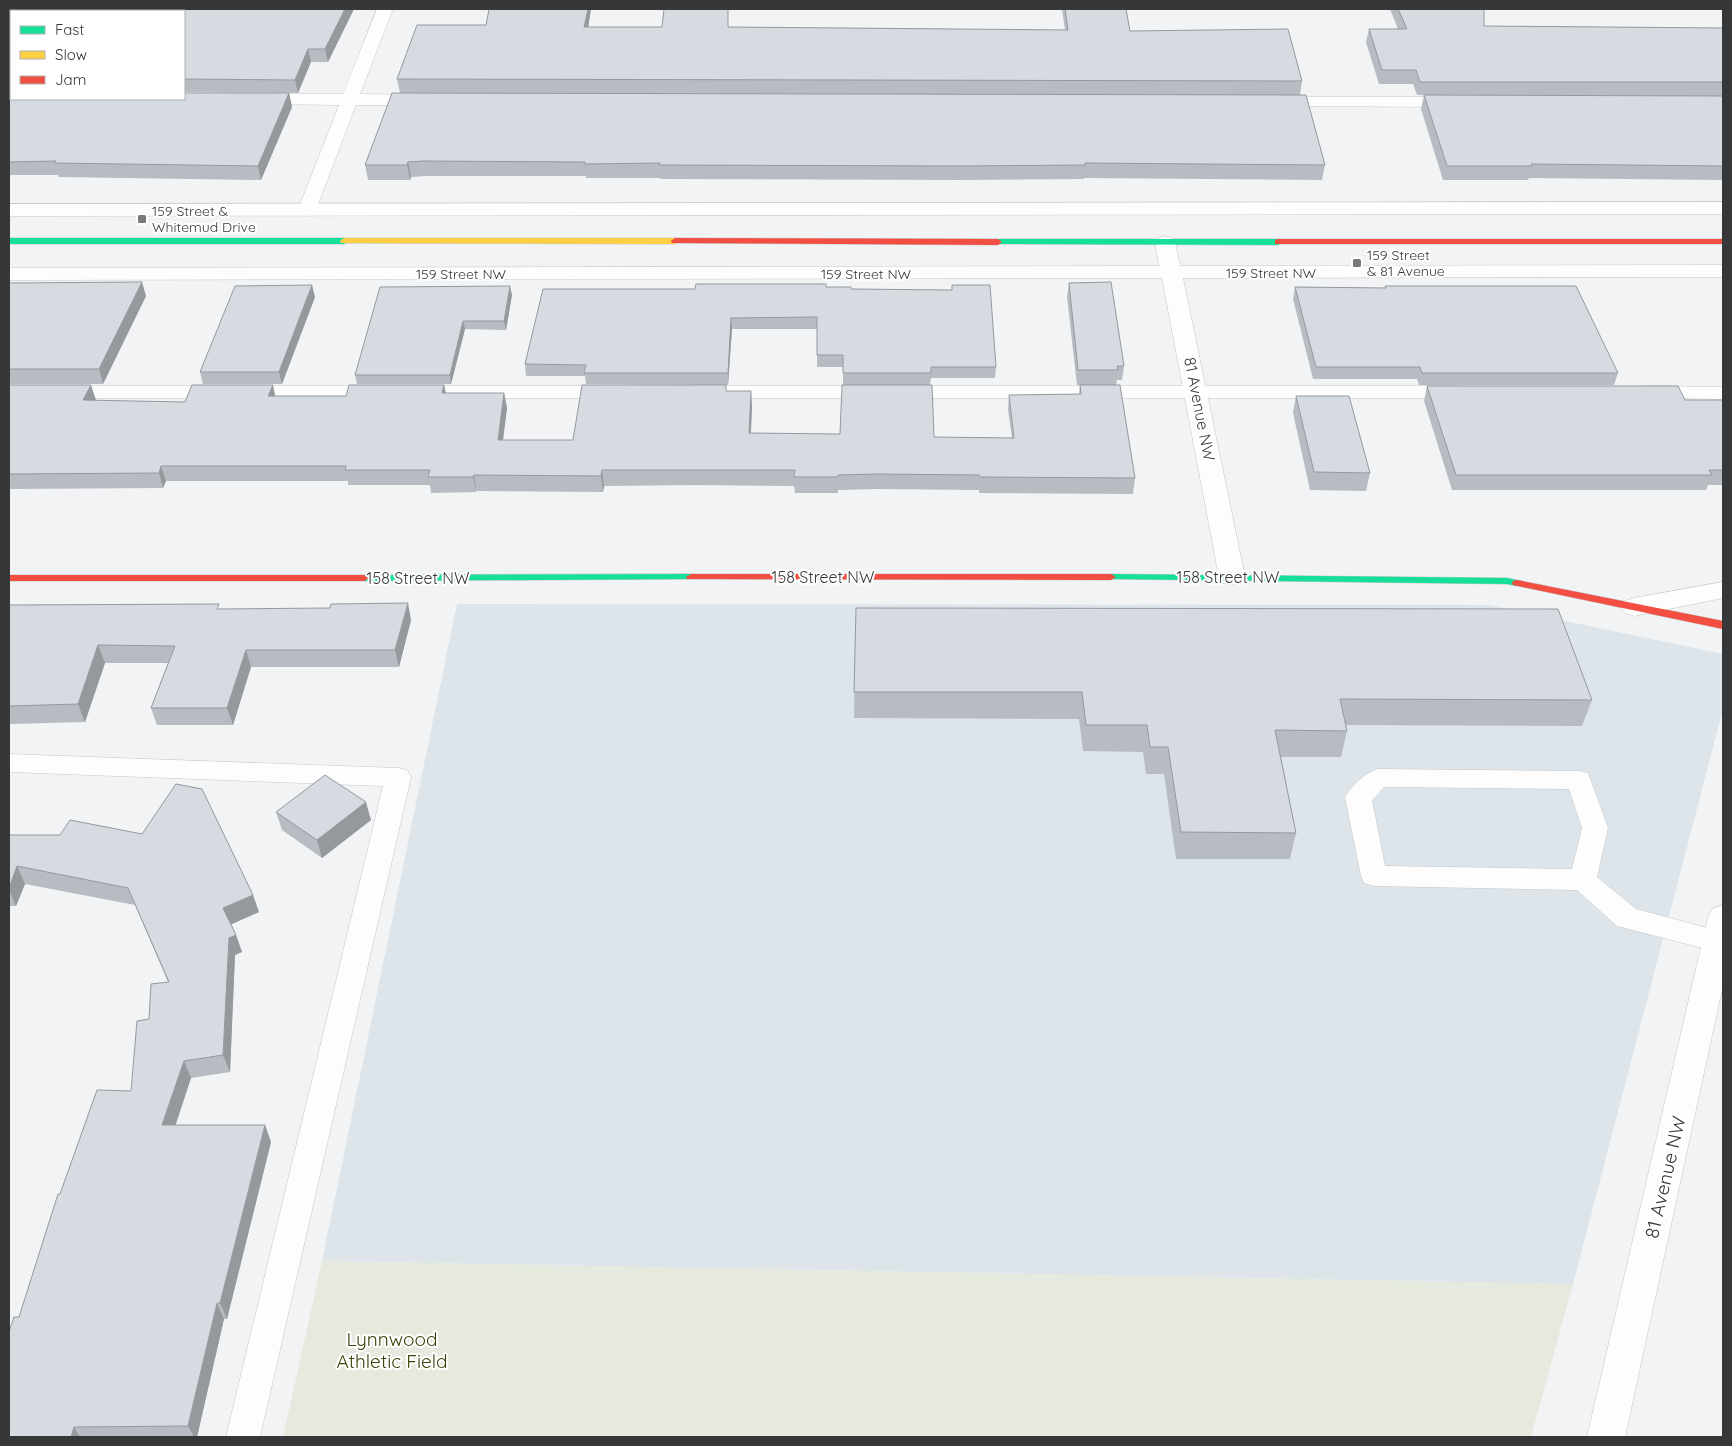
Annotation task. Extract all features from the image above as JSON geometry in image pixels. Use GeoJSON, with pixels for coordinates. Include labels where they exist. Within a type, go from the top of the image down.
{"type":"FeatureCollection","features":[{"type":"Feature","properties":{"kind":"main road","name":"159 Street NW"},"geometry":{"type":"LineString","coordinates":[[9,241],[1723,242]]}},
{"type":"Feature","properties":{"kind":"main road","name":"158 Street NW"},"geometry":{"type":"LineString","coordinates":[[9,578],[1232,577],[1507,581],[1723,625]]}},
{"type":"Feature","properties":{"kind":"street"},"geometry":{"type":"LineString","coordinates":[[9,210],[1723,208]]}},
{"type":"Feature","properties":{"kind":"street","name":"81 Avenue NW"},"geometry":{"type":"LineString","coordinates":[[1166,242],[1232,577]]}},
{"type":"Feature","properties":{"kind":"street","name":"159 Street NW"},"geometry":{"type":"LineString","coordinates":[[9,274],[1723,271]]}},
{"type":"Feature","properties":{"kind":"street","name":"158 Street NW"},"geometry":{"type":"LineString","coordinates":[[1634,607],[1723,590]]}},
{"type":"Feature","properties":{"kind":"street","name":"81 Avenue NW"},"geometry":{"type":"LineString","coordinates":[[1606,1437],[1720,929]]}},
{"type":"Feature","properties":{"kind":"lane"},"geometry":{"type":"LineString","coordinates":[[307,210],[348,100],[385,9]]}},
{"type":"Feature","properties":{"kind":"lane"},"geometry":{"type":"LineString","coordinates":[[238,99],[438,100]]}},
{"type":"Feature","properties":{"kind":"lane"},"geometry":{"type":"LineString","coordinates":[[1255,102],[1474,102]]}},
{"type":"Feature","properties":{"kind":"lane"},"geometry":{"type":"LineString","coordinates":[[9,392],[628,392]]}},
{"type":"Feature","properties":{"kind":"lane"},"geometry":{"type":"LineString","coordinates":[[698,392],[1485,392]]}},
{"type":"Feature","properties":{"kind":"lane"},"geometry":{"type":"LineString","coordinates":[[1624,392],[1723,392]]}},
{"type":"Feature","properties":{"kind":"lane"},"geometry":{"type":"LineString","coordinates":[[9,763],[398,777],[243,1437]]}},
{"type":"Feature","properties":{"kind":"lane"},"geometry":{"type":"LineString","coordinates":[[1583,880],[1595,828],[1579,780],[1378,778],[1358,797],[1374,876],[1583,880],[1627,918],[1720,929]]}},
{"type":"Feature","properties":{"kind":"shaded area"},"geometry":{"type":"Polygon","coordinates":[[[457,604],[1490,605],[1723,654],[1723,709],[1573,1284],[322,1261],[457,604]]]}},
{"type":"Feature","properties":{"kind":"green space","name":"Lynnwood Athletic Field"},"geometry":{"type":"Polygon","coordinates":[[[322,1261],[1573,1284],[1531,1437],[283,1437],[322,1261]]]}},
{"type":"Feature","properties":{"kind":"building"},"geometry":{"type":"Polygon","coordinates":[[[345,9],[325,49],[308,49],[295,80],[185,79],[185,10],[132,10],[345,9]]]}},
{"type":"Feature","properties":{"kind":"building"},"geometry":{"type":"Polygon","coordinates":[[[489,9],[588,9],[584,27],[662,27],[664,9],[728,9],[728,27],[1068,30],[1065,9],[1126,9],[1130,31],[1288,29],[1302,81],[397,79],[417,25],[486,25],[489,9]]]}},
{"type":"Feature","properties":{"kind":"building"},"geometry":{"type":"Polygon","coordinates":[[[1398,9],[1484,9],[1484,26],[1723,28],[1723,82],[1420,82],[1416,70],[1382,70],[1369,29],[1407,29],[1398,9]]]}},
{"type":"Feature","properties":{"kind":"building"},"geometry":{"type":"Polygon","coordinates":[[[9,28],[10,28],[10,84],[9,28]]]}},
{"type":"Feature","properties":{"kind":"building"},"geometry":{"type":"Polygon","coordinates":[[[9,91],[10,100],[185,100],[185,93],[289,93],[258,166],[54,163],[56,161],[9,162],[9,91]]]}},
{"type":"Feature","properties":{"kind":"building"},"geometry":{"type":"Polygon","coordinates":[[[392,93],[1306,95],[1325,165],[1085,163],[1085,165],[960,166],[659,165],[660,163],[585,164],[585,162],[423,161],[408,162],[407,165],[365,165],[392,93]]]}},
{"type":"Feature","properties":{"kind":"building"},"geometry":{"type":"Polygon","coordinates":[[[1424,95],[1723,96],[1723,166],[1531,164],[1532,166],[1447,166],[1424,95]]]}},
{"type":"Feature","properties":{"kind":"building"},"geometry":{"type":"Polygon","coordinates":[[[142,282],[99,369],[9,369],[9,283],[142,282]]]}},
{"type":"Feature","properties":{"kind":"building"},"geometry":{"type":"Polygon","coordinates":[[[1111,282],[1124,366],[1117,366],[1118,370],[1078,370],[1069,283],[1111,282]]]}},
{"type":"Feature","properties":{"kind":"building"},"geometry":{"type":"Polygon","coordinates":[[[696,284],[826,284],[826,287],[851,287],[851,289],[952,290],[952,285],[990,285],[996,367],[931,367],[931,373],[843,373],[843,355],[817,355],[817,317],[731,318],[728,373],[584,373],[586,365],[525,364],[543,289],[695,289],[696,284]]]}},
{"type":"Feature","properties":{"kind":"building"},"geometry":{"type":"Polygon","coordinates":[[[312,285],[279,372],[200,372],[235,286],[312,285]]]}},
{"type":"Feature","properties":{"kind":"building"},"geometry":{"type":"Polygon","coordinates":[[[510,286],[504,321],[463,321],[450,375],[355,375],[380,287],[510,286]]]}},
{"type":"Feature","properties":{"kind":"building"},"geometry":{"type":"Polygon","coordinates":[[[1385,286],[1576,286],[1618,373],[1422,373],[1420,367],[1316,367],[1295,287],[1386,288],[1385,286]]]}},
{"type":"Feature","properties":{"kind":"building"},"geometry":{"type":"Polygon","coordinates":[[[9,385],[91,385],[83,400],[185,402],[192,385],[273,385],[268,396],[346,396],[349,385],[444,385],[442,393],[504,393],[498,440],[573,440],[582,385],[726,385],[726,391],[751,391],[749,433],[840,434],[842,385],[932,385],[934,437],[1014,438],[1009,395],[1081,394],[1080,385],[1120,385],[1135,478],[876,474],[838,475],[838,477],[794,477],[795,470],[602,470],[601,476],[474,475],[473,477],[428,477],[430,470],[345,470],[346,466],[161,466],[159,473],[9,474],[9,385]]]}},
{"type":"Feature","properties":{"kind":"building"},"geometry":{"type":"Polygon","coordinates":[[[1427,386],[1678,386],[1685,400],[1723,400],[1723,470],[1709,470],[1712,475],[1456,475],[1427,386]]]}},
{"type":"Feature","properties":{"kind":"building"},"geometry":{"type":"Polygon","coordinates":[[[1296,396],[1349,396],[1370,473],[1314,472],[1296,396]]]}},
{"type":"Feature","properties":{"kind":"building"},"geometry":{"type":"Polygon","coordinates":[[[408,603],[395,650],[246,650],[227,708],[151,708],[175,646],[98,645],[78,704],[9,706],[9,605],[219,604],[217,609],[330,608],[331,604],[408,603]]]}},
{"type":"Feature","properties":{"kind":"building"},"geometry":{"type":"Polygon","coordinates":[[[856,608],[1558,609],[1592,700],[1340,699],[1347,731],[1275,730],[1296,833],[1181,832],[1168,747],[1150,747],[1147,725],[1086,725],[1082,692],[854,692],[856,608]]]}},
{"type":"Feature","properties":{"kind":"building"},"geometry":{"type":"Polygon","coordinates":[[[325,775],[366,802],[317,840],[276,812],[325,775]]]}},
{"type":"Feature","properties":{"kind":"building"},"geometry":{"type":"Polygon","coordinates":[[[176,784],[202,789],[253,895],[223,908],[236,935],[229,938],[223,1055],[184,1061],[162,1125],[265,1125],[220,1303],[217,1303],[188,1426],[74,1427],[71,1437],[9,1437],[9,1332],[14,1317],[19,1317],[58,1194],[60,1194],[97,1090],[131,1091],[137,1021],[149,1019],[151,984],[169,982],[128,888],[17,866],[9,888],[9,835],[60,835],[70,820],[142,834],[176,784]]]}},
{"type":"Feature","properties":{"kind":"traffic: fast"},"geometry":{"type":"LineString","coordinates":[[9,241],[344,241]]}},
{"type":"Feature","properties":{"kind":"traffic: fast"},"geometry":{"type":"LineString","coordinates":[[998,242],[1278,242]]}},
{"type":"Feature","properties":{"kind":"traffic: fast"},"geometry":{"type":"LineString","coordinates":[[364,578],[691,577]]}},
{"type":"Feature","properties":{"kind":"traffic: fast"},"geometry":{"type":"LineString","coordinates":[[1111,577],[1507,581],[1517,583]]}},
{"type":"Feature","properties":{"kind":"traffic: slow"},"geometry":{"type":"LineString","coordinates":[[344,241],[675,241]]}},
{"type":"Feature","properties":{"kind":"traffic: jam"},"geometry":{"type":"LineString","coordinates":[[675,241],[998,242]]}},
{"type":"Feature","properties":{"kind":"traffic: jam"},"geometry":{"type":"LineString","coordinates":[[1278,242],[1723,242]]}},
{"type":"Feature","properties":{"kind":"traffic: jam"},"geometry":{"type":"LineString","coordinates":[[691,577],[1111,577]]}},
{"type":"Feature","properties":{"kind":"traffic: jam"},"geometry":{"type":"LineString","coordinates":[[9,578],[364,578]]}},
{"type":"Feature","properties":{"kind":"traffic: jam"},"geometry":{"type":"LineString","coordinates":[[1517,583],[1723,625]]}},
{"type":"Feature","properties":{"kind":"place","name":"159 Street & Whitemud Drive"},"geometry":{"type":"Point","coordinates":[142,219]}},
{"type":"Feature","properties":{"kind":"place","name":"159 Street & 81 Avenue"},"geometry":{"type":"Point","coordinates":[1357,263]}}]}
